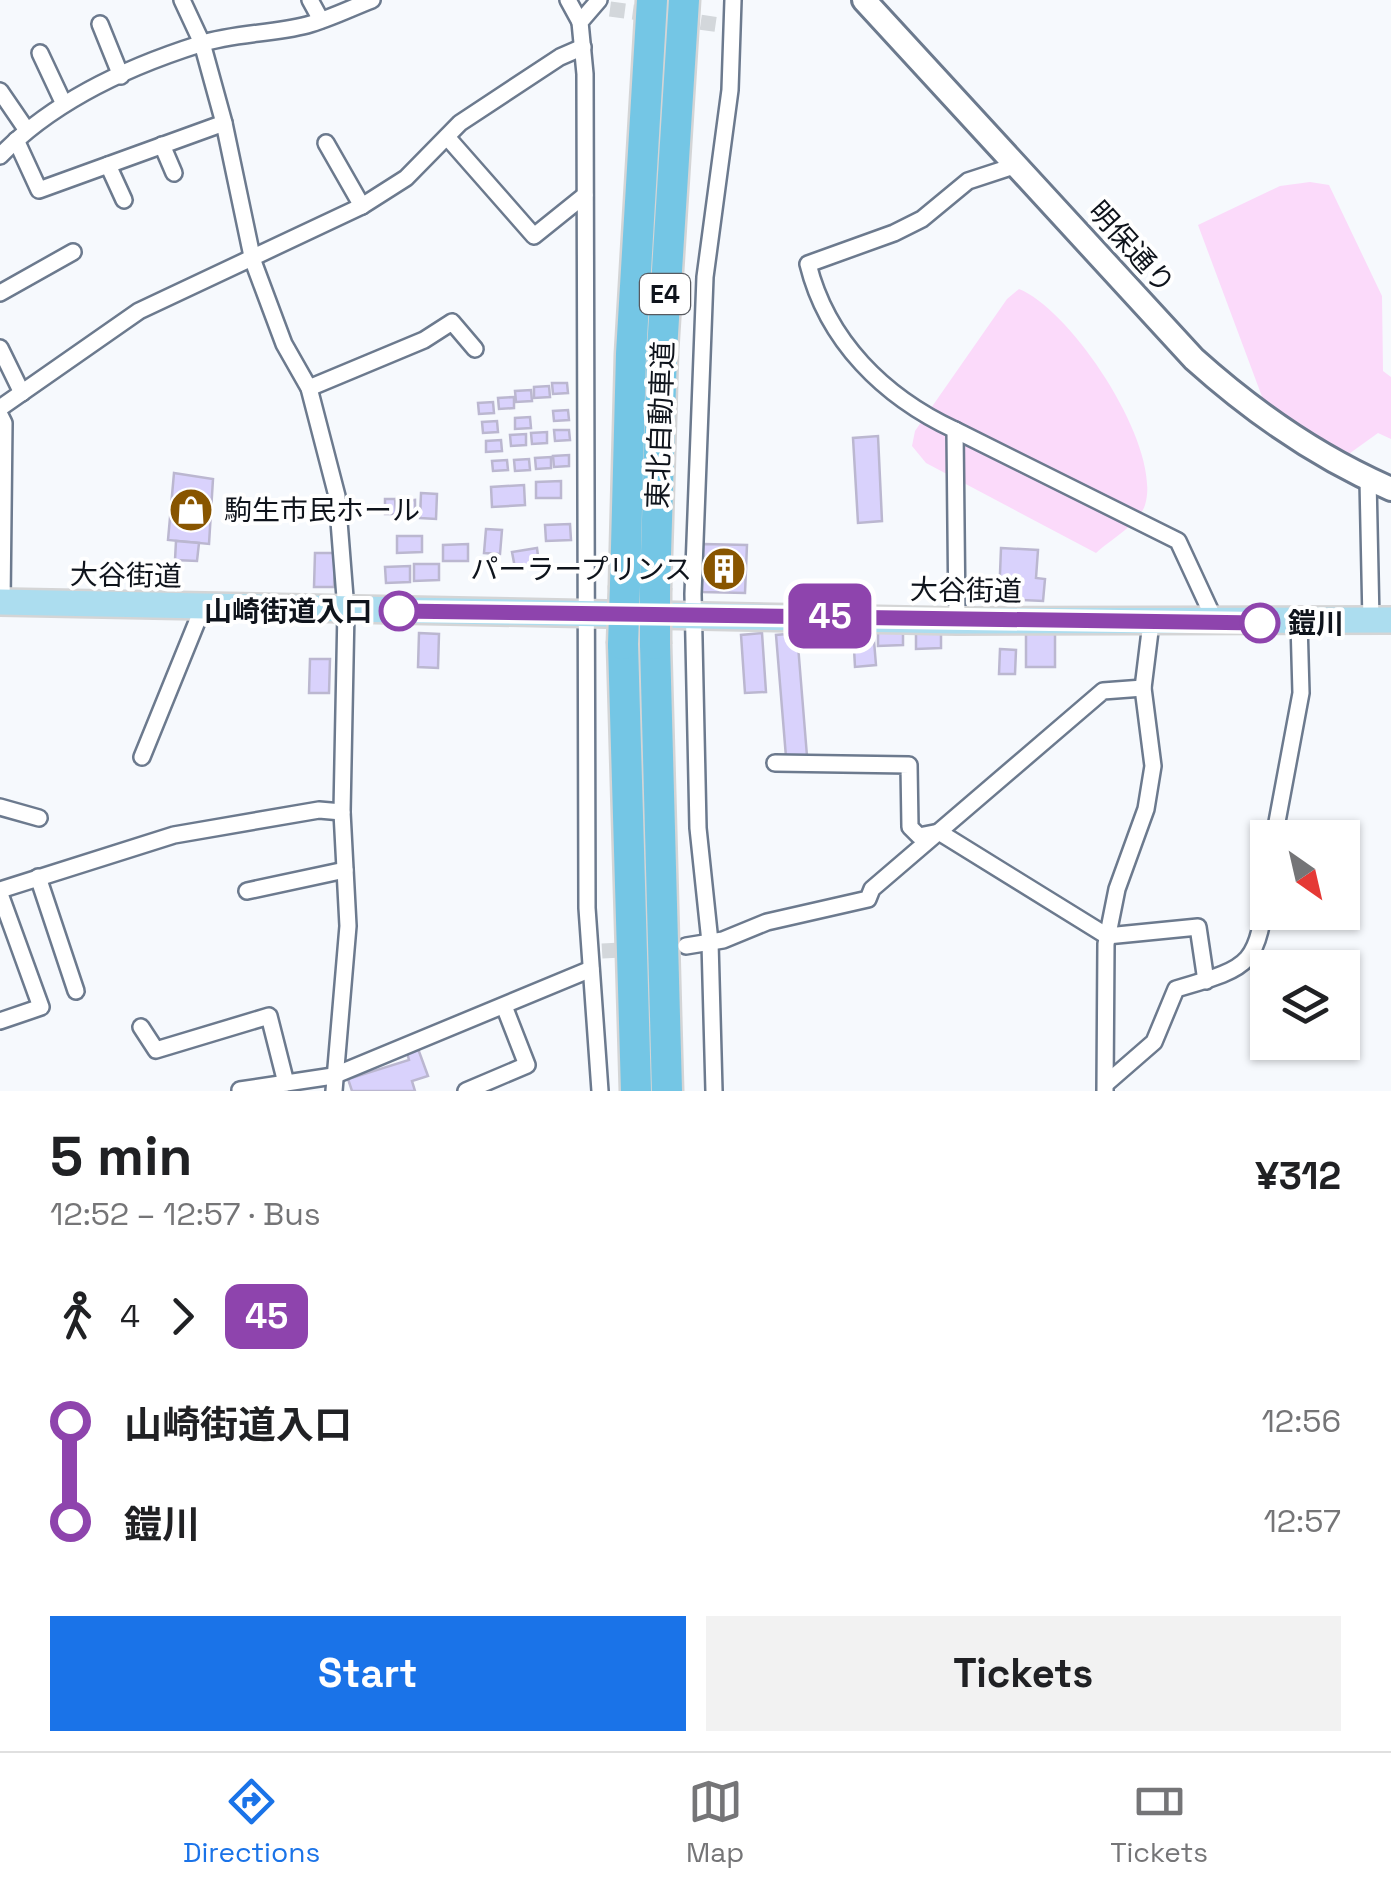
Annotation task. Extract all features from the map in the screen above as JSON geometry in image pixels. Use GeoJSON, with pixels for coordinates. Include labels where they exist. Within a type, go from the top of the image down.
{"type":"FeatureCollection","features":[{"type":"Feature","properties":{"kind":"highway","name":"東北自動車道"},"geometry":{"type":"LineString","coordinates":[[636,1091],[624,644],[631,354],[652,0]]}},
{"type":"Feature","properties":{"kind":"highway","name":"東北自動車道"},"geometry":{"type":"LineString","coordinates":[[667,1091],[655,644],[662,350],[684,0]]}},
{"type":"Feature","properties":{"kind":"main road","name":"大谷街道"},"geometry":{"type":"LineString","coordinates":[[1,602],[957,621],[1381,621]]}},
{"type":"Feature","properties":{"kind":"street"},"geometry":{"type":"LineString","coordinates":[[182,0],[202,43],[224,123],[252,261],[284,344],[309,388],[337,496],[346,610],[342,812],[346,986],[333,1084]]}},
{"type":"Feature","properties":{"kind":"street"},"geometry":{"type":"LineString","coordinates":[[310,0],[321,20]]}},
{"type":"Feature","properties":{"kind":"street"},"geometry":{"type":"LineString","coordinates":[[0,156],[21,134],[63,102],[121,76],[202,43],[321,20],[372,0]]}},
{"type":"Feature","properties":{"kind":"street"},"geometry":{"type":"LineString","coordinates":[[568,0],[580,22],[584,47],[588,615],[600,1091]]}},
{"type":"Feature","properties":{"kind":"street"},"geometry":{"type":"LineString","coordinates":[[714,1091],[710,942],[698,828],[694,616],[705,277],[730,90],[734,0]]}},
{"type":"Feature","properties":{"kind":"street","name":"明保通り"},"geometry":{"type":"LineString","coordinates":[[864,0],[1194,359],[1233,394],[1307,447],[1391,489]]}},
{"type":"Feature","properties":{"kind":"street"},"geometry":{"type":"LineString","coordinates":[[580,22],[602,5]]}},
{"type":"Feature","properties":{"kind":"street"},"geometry":{"type":"LineString","coordinates":[[100,24],[121,76]]}},
{"type":"Feature","properties":{"kind":"street"},"geometry":{"type":"LineString","coordinates":[[1,602],[4,423],[0,412],[139,311],[362,206],[406,178],[447,137],[560,57],[584,47]]}},
{"type":"Feature","properties":{"kind":"street"},"geometry":{"type":"LineString","coordinates":[[40,53],[63,102]]}},
{"type":"Feature","properties":{"kind":"street"},"geometry":{"type":"LineString","coordinates":[[0,91],[21,134],[39,190],[224,123]]}},
{"type":"Feature","properties":{"kind":"street"},"geometry":{"type":"LineString","coordinates":[[447,137],[534,236],[586,195]]}},
{"type":"Feature","properties":{"kind":"street"},"geometry":{"type":"LineString","coordinates":[[326,143],[362,206]]}},
{"type":"Feature","properties":{"kind":"street"},"geometry":{"type":"LineString","coordinates":[[162,146],[174,173]]}},
{"type":"Feature","properties":{"kind":"street"},"geometry":{"type":"LineString","coordinates":[[108,165],[124,200]]}},
{"type":"Feature","properties":{"kind":"street"},"geometry":{"type":"LineString","coordinates":[[1016,165],[968,182],[922,219],[894,233],[808,264],[830,324],[890,392],[955,430],[1178,542],[1216,623]]}},
{"type":"Feature","properties":{"kind":"street"},"geometry":{"type":"LineString","coordinates":[[0,293],[73,252]]}},
{"type":"Feature","properties":{"kind":"street"},"geometry":{"type":"LineString","coordinates":[[309,388],[424,340],[452,322],[475,349]]}},
{"type":"Feature","properties":{"kind":"street"},"geometry":{"type":"LineString","coordinates":[[0,348],[22,394]]}},
{"type":"Feature","properties":{"kind":"street"},"geometry":{"type":"LineString","coordinates":[[955,430],[957,621]]}},
{"type":"Feature","properties":{"kind":"street"},"geometry":{"type":"LineString","coordinates":[[1368,479],[1381,621]]}},
{"type":"Feature","properties":{"kind":"street"},"geometry":{"type":"LineString","coordinates":[[142,757],[203,607]]}},
{"type":"Feature","properties":{"kind":"street"},"geometry":{"type":"LineString","coordinates":[[1277,820],[1302,693],[1300,622]]}},
{"type":"Feature","properties":{"kind":"street"},"geometry":{"type":"LineString","coordinates":[[1107,1086],[1108,936],[1116,890],[1146,809],[1153,766],[1143,688],[1152,623]]}},
{"type":"Feature","properties":{"kind":"street"},"geometry":{"type":"LineString","coordinates":[[686,946],[868,899],[872,889],[1104,691],[1143,688]]}},
{"type":"Feature","properties":{"kind":"street"},"geometry":{"type":"LineString","coordinates":[[775,764],[909,765],[910,827],[920,836],[939,832],[1108,936],[1198,927],[1206,980]]}},
{"type":"Feature","properties":{"kind":"street"},"geometry":{"type":"LineString","coordinates":[[0,807],[39,818]]}},
{"type":"Feature","properties":{"kind":"street"},"geometry":{"type":"LineString","coordinates":[[0,1020],[41,1007],[0,892],[174,835],[319,810],[342,812]]}},
{"type":"Feature","properties":{"kind":"street"},"geometry":{"type":"LineString","coordinates":[[247,891],[346,870]]}},
{"type":"Feature","properties":{"kind":"street"},"geometry":{"type":"LineString","coordinates":[[38,877],[76,991]]}},
{"type":"Feature","properties":{"kind":"street"},"geometry":{"type":"LineString","coordinates":[[1107,1086],[1154,1042],[1176,989],[1235,972],[1258,946],[1261,930]]}},
{"type":"Feature","properties":{"kind":"street"},"geometry":{"type":"LineString","coordinates":[[240,1090],[286,1083],[333,1084],[504,1006],[595,958]]}},
{"type":"Feature","properties":{"kind":"street"},"geometry":{"type":"LineString","coordinates":[[466,1091],[527,1066],[504,1006]]}},
{"type":"Feature","properties":{"kind":"street"},"geometry":{"type":"LineString","coordinates":[[141,1027],[156,1050],[269,1016],[286,1083]]}},
{"type":"Feature","properties":{"kind":"shaded area"},"geometry":{"type":"Polygon","coordinates":[[[1310,182],[1329,185],[1382,296],[1383,371],[1391,377],[1391,439],[1378,433],[1346,456],[1264,402],[1198,225],[1280,186],[1310,182]]]}},
{"type":"Feature","properties":{"kind":"shaded area"},"geometry":{"type":"Polygon","coordinates":[[[1019,289],[1064,323],[1087,351],[1109,383],[1140,450],[1147,480],[1145,505],[1131,525],[1096,553],[926,463],[912,446],[915,431],[1007,299],[1019,289]]]}},
{"type":"Feature","properties":{"kind":"building"},"geometry":{"type":"Polygon","coordinates":[[[552,383],[567,383],[568,393],[553,394],[552,383]]]}},
{"type":"Feature","properties":{"kind":"building"},"geometry":{"type":"Polygon","coordinates":[[[549,386],[550,397],[534,398],[534,387],[549,386]]]}},
{"type":"Feature","properties":{"kind":"building"},"geometry":{"type":"Polygon","coordinates":[[[531,390],[532,401],[516,402],[515,391],[531,390]]]}},
{"type":"Feature","properties":{"kind":"building"},"geometry":{"type":"Polygon","coordinates":[[[514,397],[514,408],[499,409],[498,398],[514,397]]]}},
{"type":"Feature","properties":{"kind":"building"},"geometry":{"type":"Polygon","coordinates":[[[493,402],[494,413],[479,414],[478,403],[493,402]]]}},
{"type":"Feature","properties":{"kind":"building"},"geometry":{"type":"Polygon","coordinates":[[[568,410],[569,420],[554,421],[553,411],[568,410]]]}},
{"type":"Feature","properties":{"kind":"building"},"geometry":{"type":"Polygon","coordinates":[[[530,417],[531,428],[515,429],[515,418],[530,417]]]}},
{"type":"Feature","properties":{"kind":"building"},"geometry":{"type":"Polygon","coordinates":[[[497,421],[498,432],[483,433],[482,422],[497,421]]]}},
{"type":"Feature","properties":{"kind":"building"},"geometry":{"type":"Polygon","coordinates":[[[554,430],[569,430],[570,440],[555,441],[554,430]]]}},
{"type":"Feature","properties":{"kind":"building"},"geometry":{"type":"Polygon","coordinates":[[[547,432],[547,443],[532,444],[531,433],[547,432]]]}},
{"type":"Feature","properties":{"kind":"building"},"geometry":{"type":"Polygon","coordinates":[[[526,434],[526,445],[511,446],[510,435],[526,434]]]}},
{"type":"Feature","properties":{"kind":"building"},"geometry":{"type":"Polygon","coordinates":[[[878,436],[882,521],[858,523],[853,438],[878,436]]]}},
{"type":"Feature","properties":{"kind":"building"},"geometry":{"type":"Polygon","coordinates":[[[501,440],[502,451],[486,452],[486,441],[501,440]]]}},
{"type":"Feature","properties":{"kind":"building"},"geometry":{"type":"Polygon","coordinates":[[[569,455],[569,466],[554,467],[553,456],[569,455]]]}},
{"type":"Feature","properties":{"kind":"building"},"geometry":{"type":"Polygon","coordinates":[[[551,457],[551,468],[536,469],[535,458],[551,457]]]}},
{"type":"Feature","properties":{"kind":"building"},"geometry":{"type":"Polygon","coordinates":[[[529,459],[530,470],[515,471],[514,460],[529,459]]]}},
{"type":"Feature","properties":{"kind":"building"},"geometry":{"type":"Polygon","coordinates":[[[507,460],[508,470],[493,471],[492,461],[507,460]]]}},
{"type":"Feature","properties":{"kind":"building","name":"駒生市民ホール"},"geometry":{"type":"Polygon","coordinates":[[[174,473],[213,479],[209,544],[168,540],[174,473]]]}},
{"type":"Feature","properties":{"kind":"building"},"geometry":{"type":"Polygon","coordinates":[[[561,481],[561,498],[536,498],[536,482],[561,481]]]}},
{"type":"Feature","properties":{"kind":"building"},"geometry":{"type":"Polygon","coordinates":[[[524,485],[525,505],[492,507],[491,487],[524,485]]]}},
{"type":"Feature","properties":{"kind":"building"},"geometry":{"type":"Polygon","coordinates":[[[421,493],[437,494],[436,519],[420,518],[421,493]]]}},
{"type":"Feature","properties":{"kind":"building"},"geometry":{"type":"Polygon","coordinates":[[[385,499],[395,499],[396,514],[385,514],[385,499]]]}},
{"type":"Feature","properties":{"kind":"building"},"geometry":{"type":"Polygon","coordinates":[[[415,500],[415,516],[405,516],[405,501],[415,500]]]}},
{"type":"Feature","properties":{"kind":"building"},"geometry":{"type":"Polygon","coordinates":[[[570,524],[571,540],[546,541],[545,525],[570,524]]]}},
{"type":"Feature","properties":{"kind":"building"},"geometry":{"type":"Polygon","coordinates":[[[486,529],[502,530],[500,554],[484,553],[486,529]]]}},
{"type":"Feature","properties":{"kind":"building"},"geometry":{"type":"Polygon","coordinates":[[[397,536],[422,536],[422,552],[397,553],[397,536]]]}},
{"type":"Feature","properties":{"kind":"building"},"geometry":{"type":"Polygon","coordinates":[[[176,541],[199,543],[197,561],[175,560],[176,541]]]}},
{"type":"Feature","properties":{"kind":"building"},"geometry":{"type":"Polygon","coordinates":[[[468,544],[468,561],[443,561],[443,545],[468,544]]]}},
{"type":"Feature","properties":{"kind":"building","name":"パーラープリンス"},"geometry":{"type":"Polygon","coordinates":[[[703,544],[747,545],[745,593],[702,592],[703,544]]]}},
{"type":"Feature","properties":{"kind":"building"},"geometry":{"type":"Polygon","coordinates":[[[537,548],[539,564],[515,568],[512,552],[537,548]]]}},
{"type":"Feature","properties":{"kind":"building"},"geometry":{"type":"Polygon","coordinates":[[[1001,548],[1038,550],[1036,578],[1045,579],[1043,601],[999,599],[1001,548]]]}},
{"type":"Feature","properties":{"kind":"building"},"geometry":{"type":"Polygon","coordinates":[[[315,553],[335,553],[334,587],[314,587],[315,553]]]}},
{"type":"Feature","properties":{"kind":"building"},"geometry":{"type":"Polygon","coordinates":[[[414,564],[439,564],[439,580],[414,581],[414,564]]]}},
{"type":"Feature","properties":{"kind":"building"},"geometry":{"type":"Polygon","coordinates":[[[410,566],[410,582],[386,583],[385,567],[410,566]]]}},
{"type":"Feature","properties":{"kind":"building"},"geometry":{"type":"Polygon","coordinates":[[[847,586],[848,603],[823,603],[822,587],[847,586]]]}},
{"type":"Feature","properties":{"kind":"building"},"geometry":{"type":"Polygon","coordinates":[[[873,629],[876,665],[855,667],[853,630],[873,629]]]}},
{"type":"Feature","properties":{"kind":"building"},"geometry":{"type":"Polygon","coordinates":[[[903,629],[903,645],[878,646],[878,630],[903,629]]]}},
{"type":"Feature","properties":{"kind":"building"},"geometry":{"type":"Polygon","coordinates":[[[941,632],[941,648],[916,649],[916,633],[941,632]]]}},
{"type":"Feature","properties":{"kind":"building"},"geometry":{"type":"Polygon","coordinates":[[[419,633],[439,634],[438,668],[418,667],[419,633]]]}},
{"type":"Feature","properties":{"kind":"building"},"geometry":{"type":"Polygon","coordinates":[[[762,633],[766,692],[745,693],[741,635],[762,633]]]}},
{"type":"Feature","properties":{"kind":"building"},"geometry":{"type":"Polygon","coordinates":[[[797,633],[807,756],[786,757],[776,635],[797,633]]]}},
{"type":"Feature","properties":{"kind":"building"},"geometry":{"type":"Polygon","coordinates":[[[1026,633],[1055,633],[1055,667],[1026,667],[1026,633]]]}},
{"type":"Feature","properties":{"kind":"building"},"geometry":{"type":"Polygon","coordinates":[[[1000,649],[1016,650],[1015,674],[999,674],[1000,649]]]}},
{"type":"Feature","properties":{"kind":"building"},"geometry":{"type":"Polygon","coordinates":[[[310,659],[330,659],[329,693],[309,693],[310,659]]]}},
{"type":"Feature","properties":{"kind":"building"},"geometry":{"type":"Polygon","coordinates":[[[417,1046],[428,1076],[412,1081],[415,1091],[352,1091],[348,1079],[409,1060],[406,1049],[417,1046]]]}},
{"type":"Feature","properties":{"kind":"tunnel"},"geometry":{"type":"LineString","coordinates":[[610,9],[655,15]]}},
{"type":"Feature","properties":{"kind":"tunnel"},"geometry":{"type":"LineString","coordinates":[[678,19],[727,26]]}},
{"type":"Feature","properties":{"kind":"tunnel"},"geometry":{"type":"LineString","coordinates":[[602,951],[637,949]]}},
{"type":"Feature","properties":{"kind":"bus line","name":"45"},"geometry":{"type":"LineString","coordinates":[[399,611],[1260,623]]}},
{"type":"Feature","properties":{"kind":"place","name":"駒生市民ホール"},"geometry":{"type":"Point","coordinates":[191,510]}},
{"type":"Feature","properties":{"kind":"place","name":"パーラープリンス"},"geometry":{"type":"Point","coordinates":[724,569]}},
{"type":"Feature","properties":{"kind":"place","name":"山崎街道入口"},"geometry":{"type":"Point","coordinates":[399,611]}},
{"type":"Feature","properties":{"kind":"place","name":"鎧川"},"geometry":{"type":"Point","coordinates":[1260,623]}}]}
